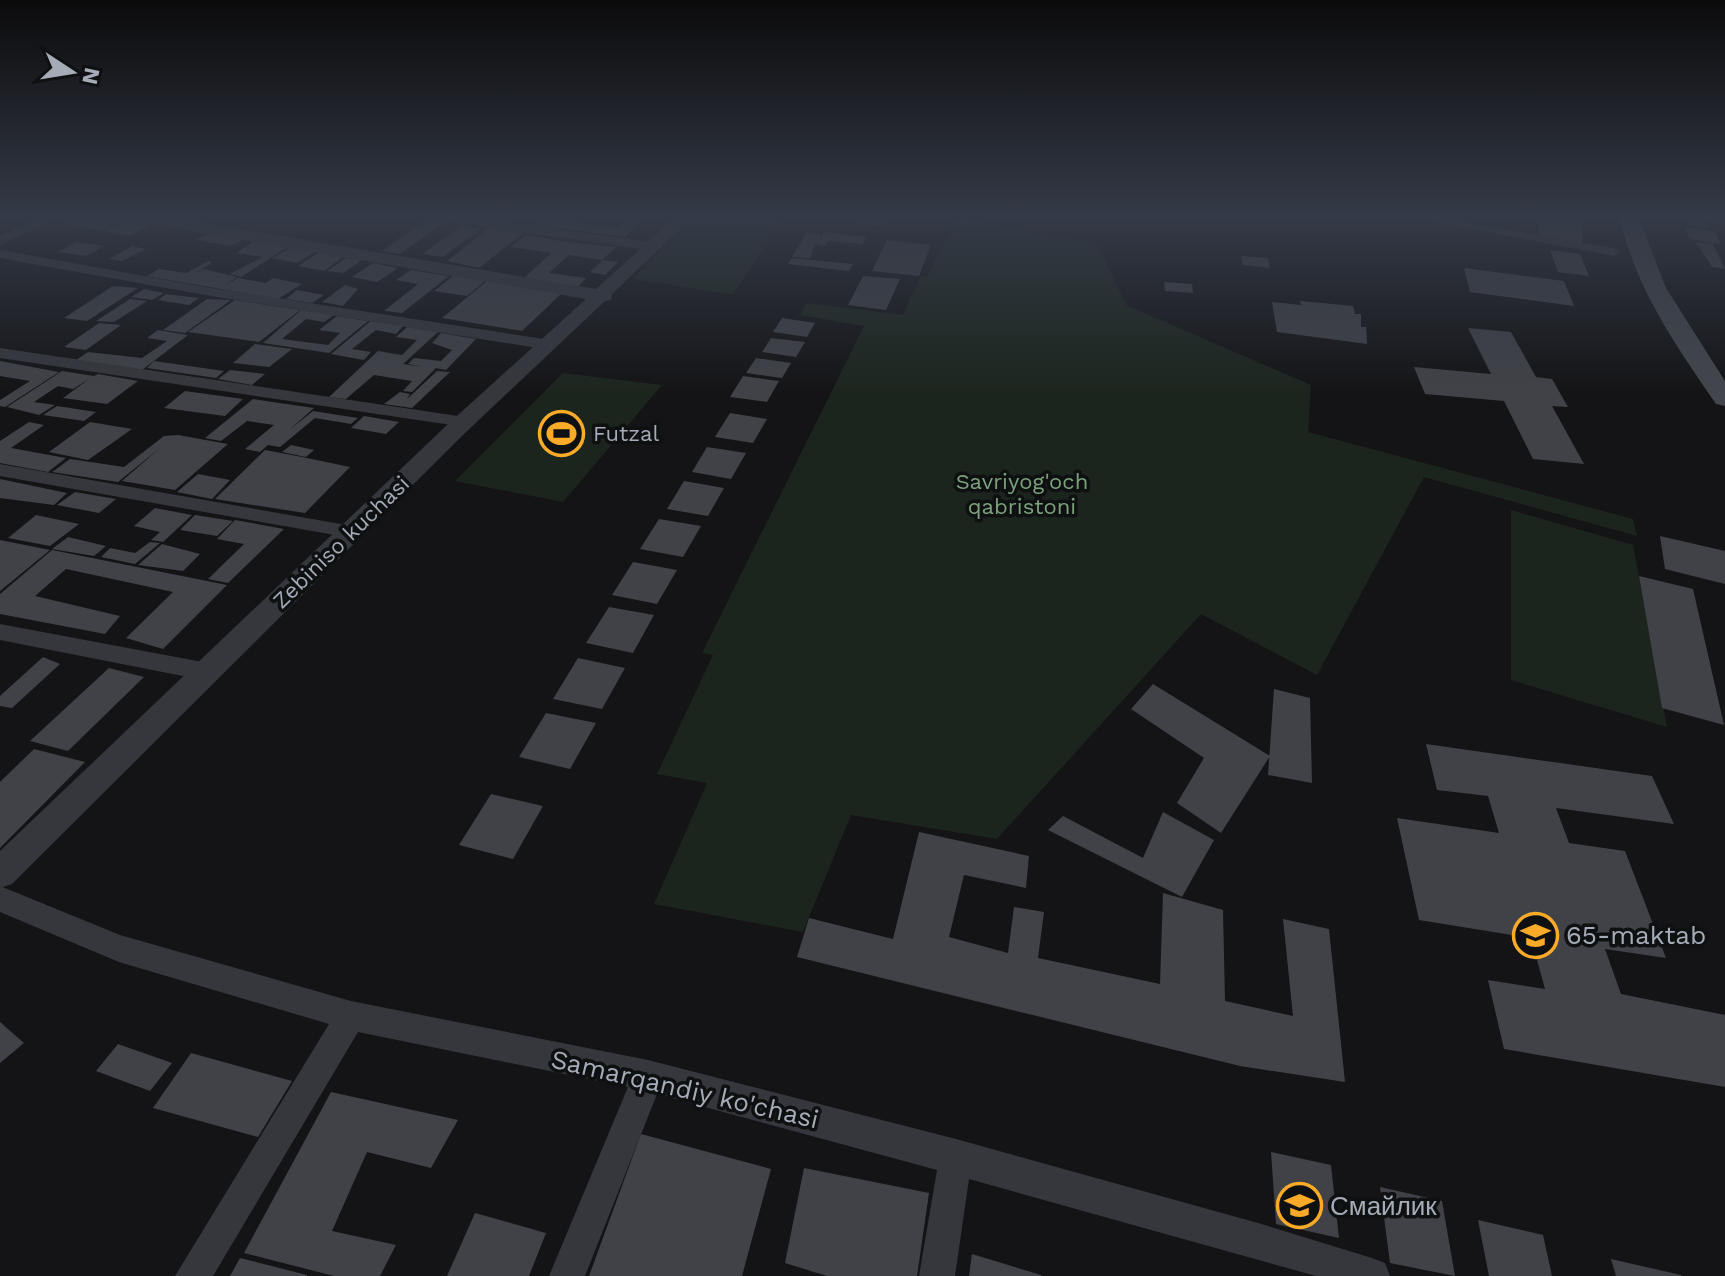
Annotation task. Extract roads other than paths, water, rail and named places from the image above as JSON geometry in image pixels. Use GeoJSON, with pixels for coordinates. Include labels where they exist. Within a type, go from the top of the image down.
{"type":"FeatureCollection","features":[{"type":"Feature","properties":{"kind":"main road"},"geometry":{"type":"LineString","coordinates":[[1652,276],[1690,345],[1725,399]]}},
{"type":"Feature","properties":{"kind":"main road"},"geometry":{"type":"LineString","coordinates":[[1671,276],[1725,368]]}},
{"type":"Feature","properties":{"kind":"street"},"geometry":{"type":"LineString","coordinates":[[120,276],[550,345]]}},
{"type":"Feature","properties":{"kind":"street"},"geometry":{"type":"LineString","coordinates":[[484,276],[604,296]]}},
{"type":"Feature","properties":{"kind":"street","name":"Zebiniso kuchasi"},"geometry":{"type":"LineString","coordinates":[[0,873],[465,422],[626,276]]}},
{"type":"Feature","properties":{"kind":"street"},"geometry":{"type":"LineString","coordinates":[[0,353],[465,422]]}},
{"type":"Feature","properties":{"kind":"street"},"geometry":{"type":"LineString","coordinates":[[0,470],[352,532]]}},
{"type":"Feature","properties":{"kind":"street"},"geometry":{"type":"LineString","coordinates":[[0,632],[208,672]]}},
{"type":"Feature","properties":{"kind":"street","name":"Samarqandiy ko'chasi"},"geometry":{"type":"LineString","coordinates":[[0,899],[119,948],[351,1016],[648,1076],[956,1156],[1258,1240],[1372,1276]]}},
{"type":"Feature","properties":{"kind":"street"},"geometry":{"type":"LineString","coordinates":[[193,1276],[351,1016]]}},
{"type":"Feature","properties":{"kind":"street"},"geometry":{"type":"LineString","coordinates":[[567,1276],[648,1076]]}},
{"type":"Feature","properties":{"kind":"street"},"geometry":{"type":"LineString","coordinates":[[937,1276],[956,1156]]}},
{"type":"Feature","properties":{"kind":"place","name":"Futzal"},"geometry":{"type":"Point","coordinates":[562,433]}},
{"type":"Feature","properties":{"kind":"place","name":"65-maktab"},"geometry":{"type":"Point","coordinates":[1535,935]}},
{"type":"Feature","properties":{"kind":"place","name":"Смайлик"},"geometry":{"type":"Point","coordinates":[1299,1206]}},
{"type":"Feature","properties":{"kind":"park label","name":"Savriyog'och qabristoni"},"geometry":{"type":"Point","coordinates":[1022,494]}}]}
